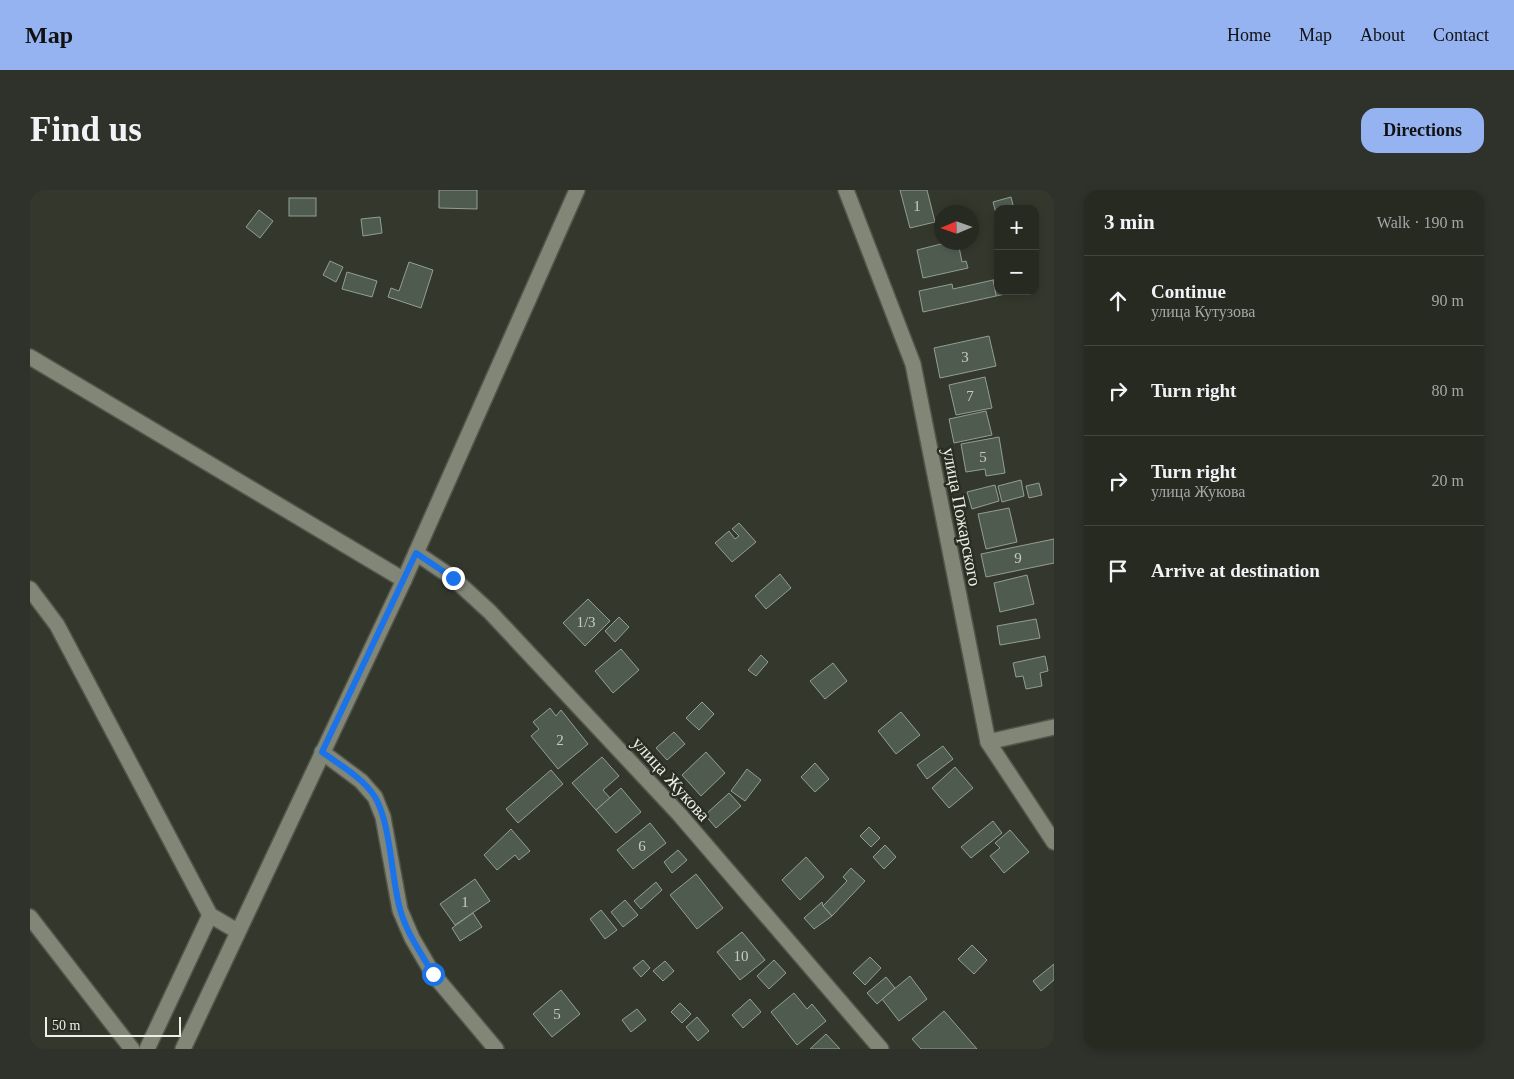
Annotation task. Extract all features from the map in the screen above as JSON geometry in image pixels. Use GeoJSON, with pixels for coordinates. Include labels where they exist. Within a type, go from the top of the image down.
{"type":"FeatureCollection","features":[{"type":"Feature","properties":{"kind":"street"},"geometry":{"type":"LineString","coordinates":[[183,1049],[404,580],[577,190]]}},
{"type":"Feature","properties":{"kind":"street","name":"улица Пожарского"},"geometry":{"type":"LineString","coordinates":[[846,190],[913,364],[988,742],[1054,842]]}},
{"type":"Feature","properties":{"kind":"street"},"geometry":{"type":"LineString","coordinates":[[30,357],[404,580]]}},
{"type":"Feature","properties":{"kind":"street","name":"улица Жукова"},"geometry":{"type":"LineString","coordinates":[[416,553],[453,578],[497,619],[678,814],[881,1049]]}},
{"type":"Feature","properties":{"kind":"street"},"geometry":{"type":"LineString","coordinates":[[30,589],[57,624],[210,915],[237,931]]}},
{"type":"Feature","properties":{"kind":"street"},"geometry":{"type":"LineString","coordinates":[[988,742],[1054,727]]}},
{"type":"Feature","properties":{"kind":"street"},"geometry":{"type":"LineString","coordinates":[[322,752],[362,781],[375,797],[383,817],[400,910],[412,938],[433,974],[496,1049]]}},
{"type":"Feature","properties":{"kind":"street"},"geometry":{"type":"LineString","coordinates":[[147,1049],[210,915]]}},
{"type":"Feature","properties":{"kind":"street"},"geometry":{"type":"LineString","coordinates":[[30,917],[132,1049]]}},
{"type":"Feature","properties":{"kind":"building"},"geometry":{"type":"Polygon","coordinates":[[[439,190],[477,190],[477,209],[439,208],[439,190]]]}},
{"type":"Feature","properties":{"kind":"building"},"geometry":{"type":"Polygon","coordinates":[[[900,190],[927,190],[934,222],[910,228],[900,190]]]}},
{"type":"Feature","properties":{"kind":"building"},"geometry":{"type":"Polygon","coordinates":[[[1011,197],[1013,205],[994,206],[993,202],[1011,197]]]}},
{"type":"Feature","properties":{"kind":"building"},"geometry":{"type":"Polygon","coordinates":[[[289,198],[316,198],[316,216],[289,216],[289,198]]]}},
{"type":"Feature","properties":{"kind":"building"},"geometry":{"type":"Polygon","coordinates":[[[259,210],[273,221],[260,238],[246,227],[259,210]]]}},
{"type":"Feature","properties":{"kind":"building"},"geometry":{"type":"Polygon","coordinates":[[[380,217],[382,233],[363,236],[361,219],[380,217]]]}},
{"type":"Feature","properties":{"kind":"building"},"geometry":{"type":"Polygon","coordinates":[[[934,246],[934,250],[960,250],[962,262],[966,261],[968,268],[923,278],[917,250],[934,246]]]}},
{"type":"Feature","properties":{"kind":"building"},"geometry":{"type":"Polygon","coordinates":[[[330,261],[343,267],[336,282],[323,275],[330,261]]]}},
{"type":"Feature","properties":{"kind":"building"},"geometry":{"type":"Polygon","coordinates":[[[409,262],[433,270],[421,308],[388,297],[391,288],[399,291],[409,262]]]}},
{"type":"Feature","properties":{"kind":"building"},"geometry":{"type":"Polygon","coordinates":[[[347,272],[377,281],[372,297],[342,289],[347,272]]]}},
{"type":"Feature","properties":{"kind":"building"},"geometry":{"type":"Polygon","coordinates":[[[993,280],[994,295],[996,296],[923,312],[919,291],[952,284],[953,289],[993,280]]]}},
{"type":"Feature","properties":{"kind":"building"},"geometry":{"type":"Polygon","coordinates":[[[989,336],[996,366],[940,378],[934,348],[989,336]]]}},
{"type":"Feature","properties":{"kind":"building"},"geometry":{"type":"Polygon","coordinates":[[[985,377],[992,408],[956,415],[949,385],[985,377]]]}},
{"type":"Feature","properties":{"kind":"building"},"geometry":{"type":"Polygon","coordinates":[[[986,411],[992,435],[954,443],[949,419],[986,411]]]}},
{"type":"Feature","properties":{"kind":"building"},"geometry":{"type":"Polygon","coordinates":[[[999,437],[1005,473],[986,476],[985,469],[966,472],[961,444],[999,437]]]}},
{"type":"Feature","properties":{"kind":"building"},"geometry":{"type":"Polygon","coordinates":[[[1021,480],[1024,496],[1002,502],[998,486],[1021,480]]]}},
{"type":"Feature","properties":{"kind":"building"},"geometry":{"type":"Polygon","coordinates":[[[1039,483],[1042,495],[1029,498],[1026,486],[1039,483]]]}},
{"type":"Feature","properties":{"kind":"building"},"geometry":{"type":"Polygon","coordinates":[[[995,485],[999,501],[972,509],[967,492],[995,485]]]}},
{"type":"Feature","properties":{"kind":"building"},"geometry":{"type":"Polygon","coordinates":[[[1009,508],[1017,542],[986,549],[978,514],[1009,508]]]}},
{"type":"Feature","properties":{"kind":"building"},"geometry":{"type":"Polygon","coordinates":[[[739,523],[756,542],[732,562],[715,543],[729,531],[735,539],[739,536],[732,529],[739,523]]]}},
{"type":"Feature","properties":{"kind":"building"},"geometry":{"type":"Polygon","coordinates":[[[1054,539],[1054,563],[986,577],[981,554],[1054,539]]]}},
{"type":"Feature","properties":{"kind":"building"},"geometry":{"type":"Polygon","coordinates":[[[780,574],[791,588],[766,609],[755,596],[780,574]]]}},
{"type":"Feature","properties":{"kind":"building"},"geometry":{"type":"Polygon","coordinates":[[[1027,575],[1034,604],[1000,612],[994,583],[1027,575]]]}},
{"type":"Feature","properties":{"kind":"building"},"geometry":{"type":"Polygon","coordinates":[[[588,599],[610,621],[585,646],[563,623],[588,599]]]}},
{"type":"Feature","properties":{"kind":"building"},"geometry":{"type":"Polygon","coordinates":[[[619,617],[629,627],[615,642],[605,631],[619,617]]]}},
{"type":"Feature","properties":{"kind":"building"},"geometry":{"type":"Polygon","coordinates":[[[1036,619],[1040,638],[1000,645],[997,626],[1036,619]]]}},
{"type":"Feature","properties":{"kind":"building"},"geometry":{"type":"Polygon","coordinates":[[[621,649],[639,670],[613,693],[595,671],[621,649]]]}},
{"type":"Feature","properties":{"kind":"building"},"geometry":{"type":"Polygon","coordinates":[[[761,655],[768,662],[756,676],[748,670],[761,655]]]}},
{"type":"Feature","properties":{"kind":"building"},"geometry":{"type":"Polygon","coordinates":[[[1045,656],[1048,671],[1040,673],[1042,686],[1026,689],[1023,676],[1016,677],[1013,663],[1045,656]]]}},
{"type":"Feature","properties":{"kind":"building"},"geometry":{"type":"Polygon","coordinates":[[[833,663],[847,681],[825,699],[810,681],[833,663]]]}},
{"type":"Feature","properties":{"kind":"building"},"geometry":{"type":"Polygon","coordinates":[[[702,702],[714,714],[699,730],[686,718],[702,702]]]}},
{"type":"Feature","properties":{"kind":"building"},"geometry":{"type":"Polygon","coordinates":[[[550,708],[556,716],[561,710],[588,744],[558,769],[531,736],[539,729],[533,722],[550,708]]]}},
{"type":"Feature","properties":{"kind":"building"},"geometry":{"type":"Polygon","coordinates":[[[901,712],[920,735],[896,754],[878,731],[901,712]]]}},
{"type":"Feature","properties":{"kind":"building"},"geometry":{"type":"Polygon","coordinates":[[[674,732],[685,744],[667,760],[656,748],[674,732]]]}},
{"type":"Feature","properties":{"kind":"building"},"geometry":{"type":"Polygon","coordinates":[[[943,746],[953,759],[927,779],[917,765],[943,746]]]}},
{"type":"Feature","properties":{"kind":"building"},"geometry":{"type":"Polygon","coordinates":[[[706,752],[725,773],[701,796],[682,775],[706,752]]]}},
{"type":"Feature","properties":{"kind":"building"},"geometry":{"type":"Polygon","coordinates":[[[602,757],[619,776],[603,790],[610,798],[596,810],[572,783],[602,757]]]}},
{"type":"Feature","properties":{"kind":"building"},"geometry":{"type":"Polygon","coordinates":[[[815,763],[829,779],[815,792],[801,777],[815,763]]]}},
{"type":"Feature","properties":{"kind":"building"},"geometry":{"type":"Polygon","coordinates":[[[955,767],[973,788],[949,808],[932,788],[955,767]]]}},
{"type":"Feature","properties":{"kind":"building"},"geometry":{"type":"Polygon","coordinates":[[[747,769],[761,780],[745,801],[731,791],[747,769]]]}},
{"type":"Feature","properties":{"kind":"building"},"geometry":{"type":"Polygon","coordinates":[[[551,770],[563,784],[518,823],[506,809],[551,770]]]}},
{"type":"Feature","properties":{"kind":"building"},"geometry":{"type":"Polygon","coordinates":[[[621,788],[641,812],[616,833],[596,810],[621,788]]]}},
{"type":"Feature","properties":{"kind":"building"},"geometry":{"type":"Polygon","coordinates":[[[729,793],[741,806],[716,828],[705,815],[729,793]]]}},
{"type":"Feature","properties":{"kind":"building"},"geometry":{"type":"Polygon","coordinates":[[[993,821],[1002,833],[971,858],[961,847],[993,821]]]}},
{"type":"Feature","properties":{"kind":"building"},"geometry":{"type":"Polygon","coordinates":[[[650,823],[666,843],[633,869],[617,850],[650,823]]]}},
{"type":"Feature","properties":{"kind":"building"},"geometry":{"type":"Polygon","coordinates":[[[869,827],[880,838],[871,847],[860,836],[869,827]]]}},
{"type":"Feature","properties":{"kind":"building"},"geometry":{"type":"Polygon","coordinates":[[[511,829],[530,851],[519,860],[515,855],[497,870],[484,855],[511,829]]]}},
{"type":"Feature","properties":{"kind":"building"},"geometry":{"type":"Polygon","coordinates":[[[1010,830],[1029,852],[1004,873],[990,856],[1000,848],[995,843],[1010,830]]]}},
{"type":"Feature","properties":{"kind":"building"},"geometry":{"type":"Polygon","coordinates":[[[885,845],[896,857],[884,869],[873,857],[885,845]]]}},
{"type":"Feature","properties":{"kind":"building"},"geometry":{"type":"Polygon","coordinates":[[[678,850],[687,860],[672,873],[664,862],[678,850]]]}},
{"type":"Feature","properties":{"kind":"building"},"geometry":{"type":"Polygon","coordinates":[[[806,857],[824,877],[800,900],[782,880],[806,857]]]}},
{"type":"Feature","properties":{"kind":"building"},"geometry":{"type":"Polygon","coordinates":[[[851,868],[865,881],[832,916],[823,906],[847,881],[843,877],[851,868]]]}},
{"type":"Feature","properties":{"kind":"building"},"geometry":{"type":"Polygon","coordinates":[[[696,874],[723,908],[697,929],[670,895],[696,874]]]}},
{"type":"Feature","properties":{"kind":"building"},"geometry":{"type":"Polygon","coordinates":[[[475,879],[490,901],[455,925],[440,904],[475,879]]]}},
{"type":"Feature","properties":{"kind":"building"},"geometry":{"type":"Polygon","coordinates":[[[656,882],[662,890],[641,909],[634,901],[656,882]]]}},
{"type":"Feature","properties":{"kind":"building"},"geometry":{"type":"Polygon","coordinates":[[[625,900],[638,915],[623,927],[611,912],[625,900]]]}},
{"type":"Feature","properties":{"kind":"building"},"geometry":{"type":"Polygon","coordinates":[[[822,902],[823,906],[832,916],[814,929],[804,918],[822,902]]]}},
{"type":"Feature","properties":{"kind":"building"},"geometry":{"type":"Polygon","coordinates":[[[601,910],[617,930],[605,939],[590,919],[601,910]]]}},
{"type":"Feature","properties":{"kind":"building"},"geometry":{"type":"Polygon","coordinates":[[[473,913],[482,927],[460,941],[452,928],[473,913]]]}},
{"type":"Feature","properties":{"kind":"building"},"geometry":{"type":"Polygon","coordinates":[[[742,932],[765,960],[740,980],[717,952],[742,932]]]}},
{"type":"Feature","properties":{"kind":"building"},"geometry":{"type":"Polygon","coordinates":[[[972,945],[987,960],[974,974],[958,959],[972,945]]]}},
{"type":"Feature","properties":{"kind":"building"},"geometry":{"type":"Polygon","coordinates":[[[870,957],[881,968],[865,985],[853,973],[870,957]]]}},
{"type":"Feature","properties":{"kind":"building"},"geometry":{"type":"Polygon","coordinates":[[[643,960],[650,968],[641,977],[633,968],[643,960]]]}},
{"type":"Feature","properties":{"kind":"building"},"geometry":{"type":"Polygon","coordinates":[[[774,960],[786,973],[769,989],[757,976],[774,960]]]}},
{"type":"Feature","properties":{"kind":"building"},"geometry":{"type":"Polygon","coordinates":[[[665,961],[674,971],[663,981],[653,971],[665,961]]]}},
{"type":"Feature","properties":{"kind":"building"},"geometry":{"type":"Polygon","coordinates":[[[1054,964],[1054,980],[1041,991],[1033,981],[1054,964]]]}},
{"type":"Feature","properties":{"kind":"building"},"geometry":{"type":"Polygon","coordinates":[[[910,976],[927,999],[899,1021],[882,999],[910,976]]]}},
{"type":"Feature","properties":{"kind":"building"},"geometry":{"type":"Polygon","coordinates":[[[886,977],[895,988],[877,1004],[867,993],[886,977]]]}},
{"type":"Feature","properties":{"kind":"building"},"geometry":{"type":"Polygon","coordinates":[[[561,990],[580,1014],[552,1037],[533,1014],[561,990]]]}},
{"type":"Feature","properties":{"kind":"building"},"geometry":{"type":"Polygon","coordinates":[[[794,993],[807,1009],[812,1004],[826,1021],[797,1045],[771,1012],[794,993]]]}},
{"type":"Feature","properties":{"kind":"building"},"geometry":{"type":"Polygon","coordinates":[[[750,999],[761,1012],[743,1028],[732,1015],[750,999]]]}},
{"type":"Feature","properties":{"kind":"building"},"geometry":{"type":"Polygon","coordinates":[[[680,1003],[691,1014],[682,1023],[671,1012],[680,1003]]]}},
{"type":"Feature","properties":{"kind":"building"},"geometry":{"type":"Polygon","coordinates":[[[637,1009],[646,1020],[631,1032],[622,1020],[637,1009]]]}},
{"type":"Feature","properties":{"kind":"building"},"geometry":{"type":"Polygon","coordinates":[[[944,1011],[977,1049],[921,1049],[912,1039],[944,1011]]]}},
{"type":"Feature","properties":{"kind":"building"},"geometry":{"type":"Polygon","coordinates":[[[697,1017],[709,1031],[698,1041],[686,1027],[697,1017]]]}},
{"type":"Feature","properties":{"kind":"building"},"geometry":{"type":"Polygon","coordinates":[[[826,1034],[840,1049],[810,1049],[826,1034]]]}},
{"type":"Feature","properties":{"kind":"route"},"geometry":{"type":"LineString","coordinates":[[433,974],[412,938],[400,910],[383,817],[375,797],[362,781],[322,752],[416,553],[453,578]]}}]}
